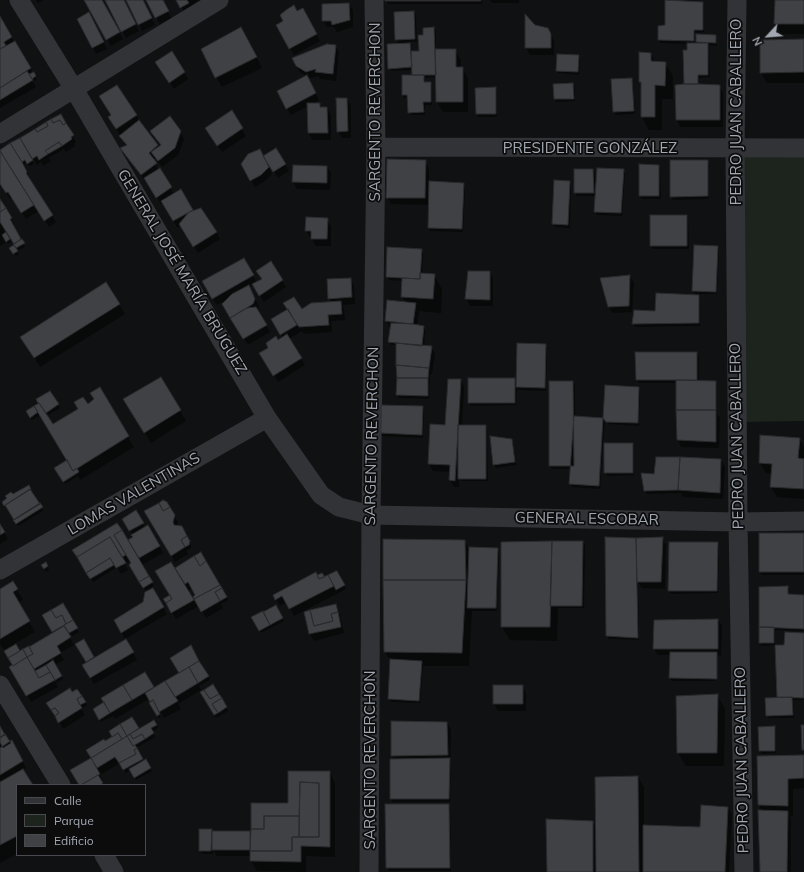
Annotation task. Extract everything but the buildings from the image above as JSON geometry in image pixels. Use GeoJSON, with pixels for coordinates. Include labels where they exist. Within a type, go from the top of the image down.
{"type":"FeatureCollection","features":[{"type":"Feature","properties":{"kind":"street","name":"GENERAL JOSÉ MARÍA BRUGUEZ"},"geometry":{"type":"LineString","coordinates":[[19,0],[74,89],[267,418],[321,495],[339,507],[371,515]]}},
{"type":"Feature","properties":{"kind":"street"},"geometry":{"type":"LineString","coordinates":[[0,134],[219,0]]}},
{"type":"Feature","properties":{"kind":"street","name":"SARGENTO REVERCHON"},"geometry":{"type":"LineString","coordinates":[[369,872],[371,515],[376,147],[374,0]]}},
{"type":"Feature","properties":{"kind":"street","name":"PEDRO JUAN CABALLERO"},"geometry":{"type":"LineString","coordinates":[[737,0],[735,148],[738,522],[744,872]]}},
{"type":"Feature","properties":{"kind":"street","name":"PRESIDENTE GONZÁLEZ"},"geometry":{"type":"LineString","coordinates":[[376,147],[804,148]]}},
{"type":"Feature","properties":{"kind":"street","name":"LOMAS VALENTINAS"},"geometry":{"type":"LineString","coordinates":[[0,570],[267,418]]}},
{"type":"Feature","properties":{"kind":"street","name":"GENERAL ESCOBAR"},"geometry":{"type":"LineString","coordinates":[[371,515],[738,522],[804,521]]}},
{"type":"Feature","properties":{"kind":"street"},"geometry":{"type":"LineString","coordinates":[[0,685],[60,784]]}},
{"type":"Feature","properties":{"kind":"street"},"geometry":{"type":"LineString","coordinates":[[105,856],[114,872]]}},
{"type":"Feature","properties":{"kind":"green space"},"geometry":{"type":"Polygon","coordinates":[[[804,148],[804,421],[737,422],[735,149],[804,148]]]}}]}
